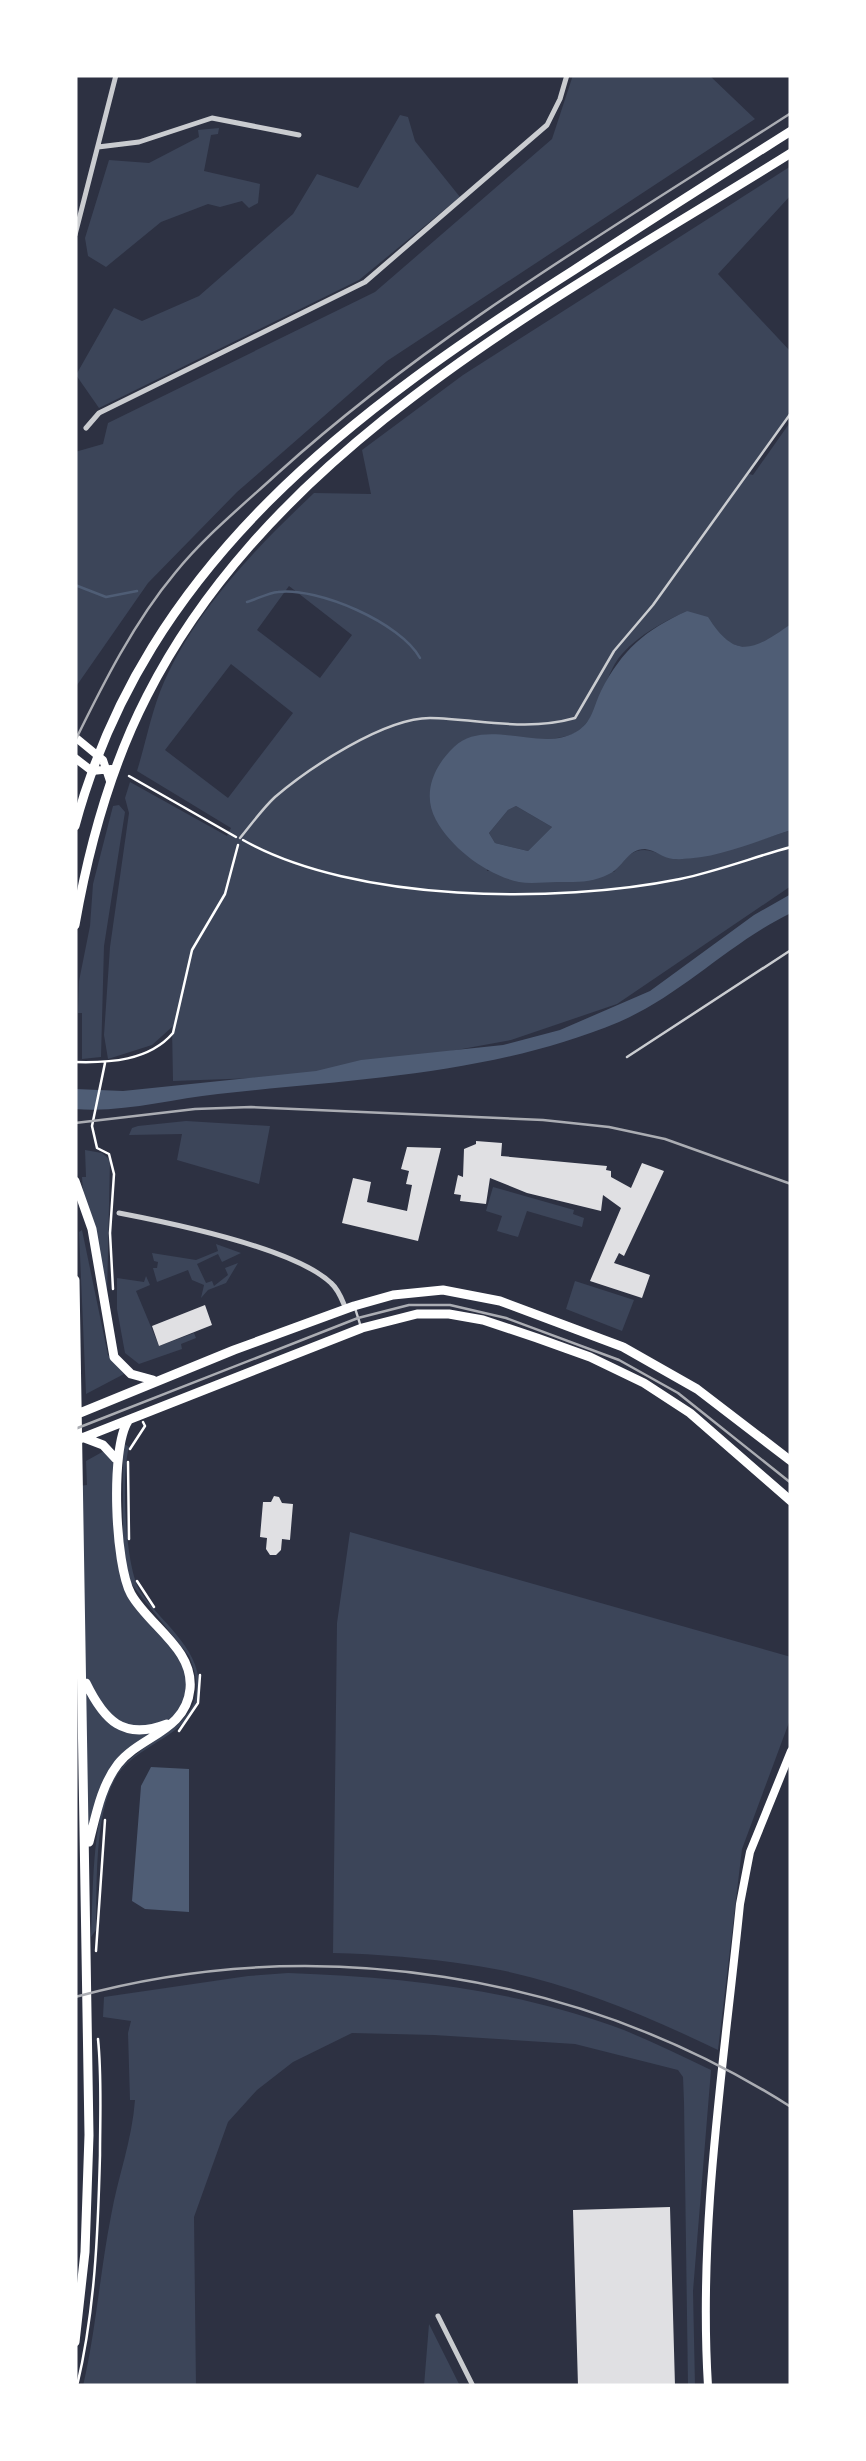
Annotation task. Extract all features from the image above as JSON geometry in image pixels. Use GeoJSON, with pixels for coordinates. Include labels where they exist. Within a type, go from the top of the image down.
{"type":"FeatureCollection","features":[{"type":"Feature","properties":{"kind":"main road"},"geometry":{"type":"LineString","coordinates":[[75,826],[98,754],[138,671],[187,594],[258,510],[324,448],[446,353],[791,131]]}},
{"type":"Feature","properties":{"kind":"main road"},"geometry":{"type":"LineString","coordinates":[[75,925],[88,855],[112,772],[145,700],[188,626],[233,564],[306,487],[366,434],[474,354],[791,152]]}},
{"type":"Feature","properties":{"kind":"main road"},"geometry":{"type":"LineString","coordinates":[[75,737],[98,754],[112,772]]}},
{"type":"Feature","properties":{"kind":"main road"},"geometry":{"type":"LineString","coordinates":[[75,758],[92,771],[112,772]]}},
{"type":"Feature","properties":{"kind":"main road"},"geometry":{"type":"LineString","coordinates":[[75,1181],[92,1229],[114,1357],[131,1374],[156,1380]]}},
{"type":"Feature","properties":{"kind":"main road"},"geometry":{"type":"LineString","coordinates":[[75,1280],[88,2211],[75,2342]]}},
{"type":"Feature","properties":{"kind":"main road"},"geometry":{"type":"LineString","coordinates":[[75,1415],[156,1380],[350,1308],[394,1295],[443,1290],[500,1301],[624,1347],[666,1370],[791,1461]]}},
{"type":"Feature","properties":{"kind":"main road"},"geometry":{"type":"LineString","coordinates":[[78,1439],[362,1328],[418,1314],[450,1314],[495,1324],[644,1382],[690,1412],[791,1502]]}},
{"type":"Feature","properties":{"kind":"main road"},"geometry":{"type":"LineString","coordinates":[[86,1855],[101,1798],[114,1770],[135,1747],[164,1732],[189,1698],[190,1676],[180,1652],[143,1612],[124,1577],[118,1546],[118,1461],[120,1438],[129,1420]]}},
{"type":"Feature","properties":{"kind":"main road"},"geometry":{"type":"LineString","coordinates":[[78,1439],[103,1445],[118,1461]]}},
{"type":"Feature","properties":{"kind":"main road"},"geometry":{"type":"LineString","coordinates":[[75,1596],[82,1621]]}},
{"type":"Feature","properties":{"kind":"main road"},"geometry":{"type":"LineString","coordinates":[[83,1676],[98,1706],[116,1724],[140,1730],[174,1721]]}},
{"type":"Feature","properties":{"kind":"main road"},"geometry":{"type":"LineString","coordinates":[[708,2386],[706,2244],[740,1904],[750,1852],[791,1752]]}},
{"type":"Feature","properties":{"kind":"street"},"geometry":{"type":"LineString","coordinates":[[75,235],[116,75]]}},
{"type":"Feature","properties":{"kind":"street"},"geometry":{"type":"LineString","coordinates":[[86,428],[99,413],[365,282],[547,125],[567,75]]}},
{"type":"Feature","properties":{"kind":"street"},"geometry":{"type":"LineString","coordinates":[[98,147],[139,142],[212,118],[299,135]]}},
{"type":"Feature","properties":{"kind":"street"},"geometry":{"type":"LineString","coordinates":[[119,1213],[186,1226],[300,1264],[331,1282],[350,1308]]}},
{"type":"Feature","properties":{"kind":"street"},"geometry":{"type":"LineString","coordinates":[[438,2316],[474,2386]]}},
{"type":"Feature","properties":{"kind":"lane"},"geometry":{"type":"LineString","coordinates":[[240,838],[273,798],[346,746],[370,735],[424,718],[549,726],[575,718],[614,651],[653,605],[791,413]]}},
{"type":"Feature","properties":{"kind":"lane"},"geometry":{"type":"LineString","coordinates":[[627,1057],[791,950]]}},
{"type":"Feature","properties":{"kind":"lane"},"geometry":{"type":"LineString","coordinates":[[350,1308],[362,1328]]}},
{"type":"Feature","properties":{"kind":"path"},"geometry":{"type":"LineString","coordinates":[[129,776],[269,855],[343,876],[438,889],[520,894],[685,878],[791,847]]}},
{"type":"Feature","properties":{"kind":"path"},"geometry":{"type":"LineString","coordinates":[[75,1062],[106,1063],[144,1054],[166,1041],[178,1020],[192,950],[225,894],[240,838]]}},
{"type":"Feature","properties":{"kind":"path"},"geometry":{"type":"LineString","coordinates":[[106,1063],[92,1139],[97,1148],[109,1154],[114,1174],[110,1233],[113,1290]]}},
{"type":"Feature","properties":{"kind":"path"},"geometry":{"type":"LineString","coordinates":[[130,1544],[128,1452],[145,1426],[141,1415]]}},
{"type":"Feature","properties":{"kind":"path"},"geometry":{"type":"LineString","coordinates":[[135,1576],[161,1616]]}},
{"type":"Feature","properties":{"kind":"path"},"geometry":{"type":"LineString","coordinates":[[176,1733],[190,1720],[198,1703],[199,1671]]}},
{"type":"Feature","properties":{"kind":"path"},"geometry":{"type":"LineString","coordinates":[[96,1958],[107,1809]]}},
{"type":"Feature","properties":{"kind":"shaded area"},"geometry":{"type":"Polygon","coordinates":[[[573,75],[709,75],[755,119],[387,361],[237,492],[148,583],[75,688],[75,452],[103,444],[108,423],[375,292],[552,139],[573,75]]]}},
{"type":"Feature","properties":{"kind":"shaded area"},"geometry":{"type":"Polygon","coordinates":[[[400,115],[408,117],[415,141],[460,197],[359,280],[99,408],[76,375],[114,308],[142,321],[199,296],[293,214],[317,174],[358,188],[400,115]]]}},
{"type":"Feature","properties":{"kind":"shaded area"},"geometry":{"type":"Polygon","coordinates":[[[219,128],[218,134],[211,135],[204,171],[260,184],[258,203],[249,208],[242,201],[220,207],[208,204],[161,222],[106,267],[88,256],[85,238],[109,160],[149,163],[199,137],[198,130],[219,128]]]}},
{"type":"Feature","properties":{"kind":"shaded area"},"geometry":{"type":"Polygon","coordinates":[[[791,166],[791,195],[718,274],[791,352],[791,413],[749,474],[753,475],[791,421],[791,624],[766,643],[738,646],[719,637],[687,611],[652,629],[622,654],[593,713],[578,731],[546,739],[480,735],[487,871],[614,872],[637,851],[683,859],[791,830],[791,886],[617,1004],[511,1040],[314,1076],[173,1081],[172,1027],[152,1045],[108,1059],[104,1035],[110,947],[129,813],[125,798],[130,782],[227,836],[231,828],[137,771],[160,692],[178,655],[211,604],[271,535],[314,493],[371,494],[362,450],[463,375],[791,166]],[[289,586],[257,630],[320,678],[352,635],[289,586]],[[231,664],[165,750],[228,798],[293,713],[231,664]]]}},
{"type":"Feature","properties":{"kind":"shaded area"},"geometry":{"type":"Polygon","coordinates":[[[687,611],[708,617],[728,640],[746,647],[791,624],[791,830],[733,850],[688,859],[639,850],[609,874],[578,882],[519,882],[483,867],[461,851],[436,820],[430,800],[435,772],[454,747],[467,738],[483,735],[549,739],[579,730],[626,653],[687,611]],[[516,806],[489,833],[495,843],[528,851],[552,827],[516,806]]]}},
{"type":"Feature","properties":{"kind":"shaded area"},"geometry":{"type":"Polygon","coordinates":[[[119,805],[125,812],[104,946],[101,1057],[82,1059],[79,981],[90,926],[93,884],[113,806],[119,805]]]}},
{"type":"Feature","properties":{"kind":"shaded area"},"geometry":{"type":"Polygon","coordinates":[[[516,806],[552,827],[528,851],[495,843],[489,833],[516,806]]]}},
{"type":"Feature","properties":{"kind":"shaded area"},"geometry":{"type":"Polygon","coordinates":[[[791,894],[791,913],[664,998],[619,1022],[571,1040],[522,1054],[422,1072],[129,1107],[75,1109],[75,1089],[123,1091],[316,1071],[361,1060],[503,1045],[560,1030],[650,991],[754,915],[791,894]]]}},
{"type":"Feature","properties":{"kind":"shaded area"},"geometry":{"type":"Polygon","coordinates":[[[186,1121],[270,1126],[259,1184],[177,1160],[182,1134],[129,1135],[138,1126],[186,1121]]]}},
{"type":"Feature","properties":{"kind":"shaded area"},"geometry":{"type":"Polygon","coordinates":[[[85,1150],[102,1153],[110,1160],[107,1297],[94,1223],[83,1193],[85,1150]]]}},
{"type":"Feature","properties":{"kind":"shaded area"},"geometry":{"type":"Polygon","coordinates":[[[493,1187],[574,1210],[573,1214],[584,1218],[582,1227],[527,1211],[518,1237],[497,1231],[502,1216],[486,1211],[493,1187]]]}},
{"type":"Feature","properties":{"kind":"shaded area"},"geometry":{"type":"Polygon","coordinates":[[[82,1230],[108,1355],[124,1374],[86,1394],[79,1232],[82,1230]]]}},
{"type":"Feature","properties":{"kind":"shaded area"},"geometry":{"type":"Polygon","coordinates":[[[216,1244],[241,1253],[222,1262],[218,1254],[197,1264],[206,1283],[212,1281],[214,1286],[228,1275],[225,1268],[238,1263],[226,1283],[208,1290],[201,1298],[204,1285],[192,1280],[188,1270],[157,1282],[153,1268],[157,1268],[158,1262],[152,1253],[196,1260],[218,1251],[216,1244]]]}},
{"type":"Feature","properties":{"kind":"shaded area"},"geometry":{"type":"Polygon","coordinates":[[[146,1276],[150,1285],[136,1291],[159,1346],[194,1333],[196,1338],[181,1344],[182,1349],[139,1364],[125,1353],[117,1309],[117,1278],[144,1282],[146,1276]]]}},
{"type":"Feature","properties":{"kind":"shaded area"},"geometry":{"type":"Polygon","coordinates":[[[575,1281],[634,1300],[622,1331],[566,1309],[575,1281]]]}},
{"type":"Feature","properties":{"kind":"shaded area"},"geometry":{"type":"Polygon","coordinates":[[[123,1443],[129,1447],[126,1520],[135,1579],[148,1602],[186,1647],[198,1673],[199,1687],[196,1704],[188,1717],[125,1766],[108,1795],[98,1853],[96,1930],[91,1937],[97,1838],[104,1800],[110,1785],[122,1767],[185,1716],[194,1701],[196,1681],[189,1656],[129,1581],[123,1547],[123,1443]]]}},
{"type":"Feature","properties":{"kind":"shaded area"},"geometry":{"type":"Polygon","coordinates":[[[104,1451],[118,1461],[118,1546],[127,1588],[180,1652],[190,1676],[180,1714],[145,1740],[106,1783],[86,1855],[79,1486],[87,1485],[86,1461],[104,1451]]]}},
{"type":"Feature","properties":{"kind":"shaded area"},"geometry":{"type":"Polygon","coordinates":[[[350,1532],[791,1657],[791,1717],[742,1849],[718,2050],[628,2010],[535,1978],[437,1960],[333,1953],[337,1623],[350,1532]]]}},
{"type":"Feature","properties":{"kind":"shaded area"},"geometry":{"type":"Polygon","coordinates":[[[151,1767],[189,1769],[189,1912],[145,1909],[132,1901],[141,1786],[151,1767]]]}},
{"type":"Feature","properties":{"kind":"shaded area"},"geometry":{"type":"Polygon","coordinates":[[[288,1973],[412,1982],[533,2002],[613,2026],[711,2070],[693,2291],[695,2386],[688,2386],[684,2102],[683,2077],[678,2070],[575,2044],[352,2033],[293,2062],[257,2090],[228,2122],[194,2217],[196,2386],[83,2386],[135,2100],[130,2100],[131,2021],[103,2017],[104,1997],[288,1973]]]}},
{"type":"Feature","properties":{"kind":"shaded area"},"geometry":{"type":"Polygon","coordinates":[[[429,2324],[460,2386],[424,2386],[429,2324]]]}},
{"type":"Feature","properties":{"kind":"building"},"geometry":{"type":"Polygon","coordinates":[[[476,1141],[502,1143],[501,1156],[607,1166],[611,1177],[631,1188],[642,1163],[664,1171],[624,1256],[619,1253],[614,1263],[650,1275],[642,1298],[590,1281],[621,1208],[603,1195],[601,1211],[527,1193],[490,1178],[486,1204],[460,1201],[461,1195],[454,1194],[458,1175],[463,1177],[464,1149],[476,1141]]]}},
{"type":"Feature","properties":{"kind":"building"},"geometry":{"type":"Polygon","coordinates":[[[407,1147],[441,1148],[418,1241],[342,1223],[353,1178],[371,1182],[367,1202],[407,1211],[412,1185],[406,1184],[409,1171],[401,1169],[407,1147]]]}},
{"type":"Feature","properties":{"kind":"building"},"geometry":{"type":"Polygon","coordinates":[[[205,1305],[212,1325],[159,1346],[152,1326],[205,1305]]]}},
{"type":"Feature","properties":{"kind":"building"},"geometry":{"type":"Polygon","coordinates":[[[274,1496],[282,1503],[293,1504],[290,1540],[282,1539],[281,1550],[270,1555],[267,1538],[260,1537],[263,1502],[271,1502],[274,1496]]]}},
{"type":"Feature","properties":{"kind":"building"},"geometry":{"type":"Polygon","coordinates":[[[670,2207],[675,2386],[578,2386],[573,2210],[670,2207]]]}},
{"type":"Feature","properties":{"kind":"waterway"},"geometry":{"type":"LineString","coordinates":[[75,585],[106,597],[137,591]]}},
{"type":"Feature","properties":{"kind":"waterway"},"geometry":{"type":"LineString","coordinates":[[247,602],[278,592],[335,601],[395,632],[420,658]]}},
{"type":"Feature","properties":{"kind":"tram line"},"geometry":{"type":"LineString","coordinates":[[75,741],[120,654],[160,592],[199,546],[278,473],[399,373],[463,327],[791,113]]}},
{"type":"Feature","properties":{"kind":"tram line"},"geometry":{"type":"LineString","coordinates":[[75,1429],[358,1318],[409,1305],[450,1305],[506,1318],[619,1360],[678,1393],[791,1483]]}},
{"type":"Feature","properties":{"kind":"railway"},"geometry":{"type":"LineString","coordinates":[[75,1123],[195,1109],[251,1107],[543,1120],[609,1127],[665,1139],[791,1184]]}},
{"type":"Feature","properties":{"kind":"railway"},"geometry":{"type":"LineString","coordinates":[[75,1997],[167,1977],[259,1968],[352,1967],[445,1977],[536,1996],[624,2024],[710,2061],[791,2107]]}}]}
